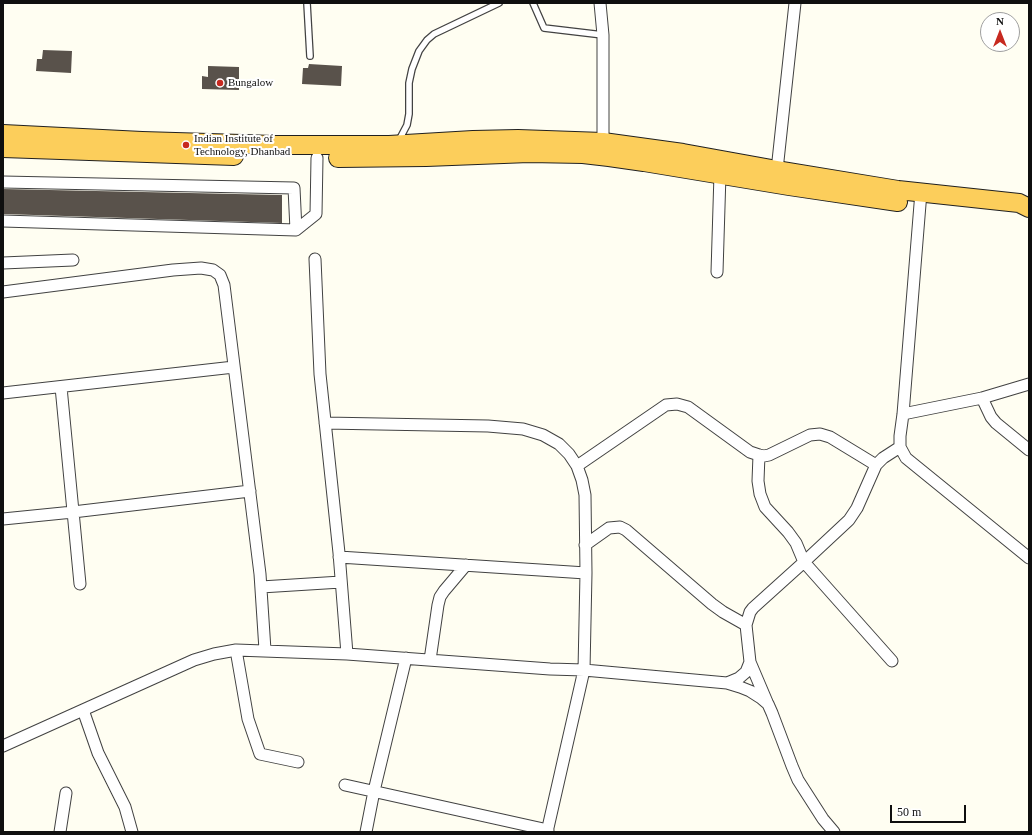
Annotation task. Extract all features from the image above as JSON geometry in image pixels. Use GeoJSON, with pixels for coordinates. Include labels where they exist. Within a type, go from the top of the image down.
{"type":"FeatureCollection","features":[{"type":"Feature","properties":{"kind":"highway"},"geometry":{"type":"LineString","coordinates":[[3,134],[142,141],[346,146],[518,139],[603,142],[690,154],[898,190],[954,208],[1015,212],[1029,209]]}},
{"type":"Feature","properties":{"kind":"highway"},"geometry":{"type":"LineString","coordinates":[[3,148],[317,158],[381,158],[560,153],[609,157],[796,187],[921,198]]}},
{"type":"Feature","properties":{"kind":"street"},"geometry":{"type":"LineString","coordinates":[[600,3],[603,35],[603,142]]}},
{"type":"Feature","properties":{"kind":"street"},"geometry":{"type":"LineString","coordinates":[[777,170],[795,3]]}},
{"type":"Feature","properties":{"kind":"street"},"geometry":{"type":"LineString","coordinates":[[3,221],[296,230],[316,214],[317,158]]}},
{"type":"Feature","properties":{"kind":"street"},"geometry":{"type":"LineString","coordinates":[[717,272],[720,174]]}},
{"type":"Feature","properties":{"kind":"street"},"geometry":{"type":"LineString","coordinates":[[3,182],[294,188],[296,230]]}},
{"type":"Feature","properties":{"kind":"street"},"geometry":{"type":"LineString","coordinates":[[921,198],[900,448],[906,458],[1029,558]]}},
{"type":"Feature","properties":{"kind":"street"},"geometry":{"type":"LineString","coordinates":[[316,259],[320,374],[339,557],[347,654]]}},
{"type":"Feature","properties":{"kind":"street"},"geometry":{"type":"LineString","coordinates":[[3,263],[74,260]]}},
{"type":"Feature","properties":{"kind":"street"},"geometry":{"type":"LineString","coordinates":[[3,292],[173,270],[201,268],[213,270],[220,275],[224,284],[250,491],[261,587],[265,650]]}},
{"type":"Feature","properties":{"kind":"street"},"geometry":{"type":"LineString","coordinates":[[3,393],[234,367]]}},
{"type":"Feature","properties":{"kind":"street"},"geometry":{"type":"LineString","coordinates":[[903,414],[982,398],[1029,384]]}},
{"type":"Feature","properties":{"kind":"street"},"geometry":{"type":"LineString","coordinates":[[61,387],[80,584]]}},
{"type":"Feature","properties":{"kind":"street"},"geometry":{"type":"LineString","coordinates":[[982,398],[991,417],[996,423],[1029,450]]}},
{"type":"Feature","properties":{"kind":"street"},"geometry":{"type":"LineString","coordinates":[[577,466],[666,405],[677,404],[688,407],[750,452],[759,455],[769,455],[810,435],[820,434],[830,437],[876,465]]}},
{"type":"Feature","properties":{"kind":"street"},"geometry":{"type":"LineString","coordinates":[[325,423],[488,426],[523,429],[543,435],[559,444],[569,454],[577,466],[586,495],[584,670],[547,831],[345,785]]}},
{"type":"Feature","properties":{"kind":"street"},"geometry":{"type":"LineString","coordinates":[[834,832],[822,819],[798,780],[792,766],[772,713],[750,662],[746,625],[750,612],[753,608],[849,520],[857,508],[876,465],[883,458],[900,448]]}},
{"type":"Feature","properties":{"kind":"street"},"geometry":{"type":"LineString","coordinates":[[759,455],[758,481],[760,494],[765,507],[788,532],[796,544],[804,562],[892,662]]}},
{"type":"Feature","properties":{"kind":"street"},"geometry":{"type":"LineString","coordinates":[[3,519],[250,491]]}},
{"type":"Feature","properties":{"kind":"street"},"geometry":{"type":"LineString","coordinates":[[586,545],[609,528],[620,527],[626,530],[712,604],[746,625]]}},
{"type":"Feature","properties":{"kind":"street"},"geometry":{"type":"LineString","coordinates":[[339,557],[586,573]]}},
{"type":"Feature","properties":{"kind":"street"},"geometry":{"type":"LineString","coordinates":[[430,660],[440,597],[466,566]]}},
{"type":"Feature","properties":{"kind":"street"},"geometry":{"type":"LineString","coordinates":[[261,587],[341,582]]}},
{"type":"Feature","properties":{"kind":"street"},"geometry":{"type":"LineString","coordinates":[[236,650],[248,719],[260,754],[298,762]]}},
{"type":"Feature","properties":{"kind":"street"},"geometry":{"type":"LineString","coordinates":[[3,746],[194,660],[214,654],[236,650],[347,654],[542,669],[584,670],[727,683],[750,691],[768,704]]}},
{"type":"Feature","properties":{"kind":"street"},"geometry":{"type":"LineString","coordinates":[[366,832],[406,658]]}},
{"type":"Feature","properties":{"kind":"street"},"geometry":{"type":"LineString","coordinates":[[727,683],[739,678],[746,672],[750,662]]}},
{"type":"Feature","properties":{"kind":"street"},"geometry":{"type":"LineString","coordinates":[[83,710],[98,753],[124,807],[132,832]]}},
{"type":"Feature","properties":{"kind":"street"},"geometry":{"type":"LineString","coordinates":[[60,832],[66,793]]}},
{"type":"Feature","properties":{"kind":"lane"},"geometry":{"type":"LineString","coordinates":[[307,3],[310,56]]}},
{"type":"Feature","properties":{"kind":"lane"},"geometry":{"type":"LineString","coordinates":[[396,145],[407,125],[409,114],[409,83],[412,69],[419,51],[427,40],[434,34],[499,3]]}},
{"type":"Feature","properties":{"kind":"lane"},"geometry":{"type":"LineString","coordinates":[[533,3],[544,28],[603,35]]}},
{"type":"Feature","properties":{"kind":"building"},"geometry":{"type":"Polygon","coordinates":[[[43,50],[72,51],[71,73],[36,71],[37,59],[42,59],[43,50]]]}},
{"type":"Feature","properties":{"kind":"building","name":"Bungalow"},"geometry":{"type":"Polygon","coordinates":[[[309,64],[342,66],[341,86],[302,84],[303,68],[308,68],[309,64]]]}},
{"type":"Feature","properties":{"kind":"building","name":"Bungalow"},"geometry":{"type":"Polygon","coordinates":[[[208,66],[239,67],[239,90],[202,89],[202,76],[208,77],[208,66]]]}},
{"type":"Feature","properties":{"kind":"building"},"geometry":{"type":"Polygon","coordinates":[[[3,189],[282,195],[282,223],[3,214],[3,189]]]}},
{"type":"Feature","properties":{"kind":"place","name":"Bungalow"},"geometry":{"type":"Point","coordinates":[220,83]}},
{"type":"Feature","properties":{"kind":"place","name":"Indian Institute of Technology, Dhanbad"},"geometry":{"type":"Point","coordinates":[186,145]}}]}
